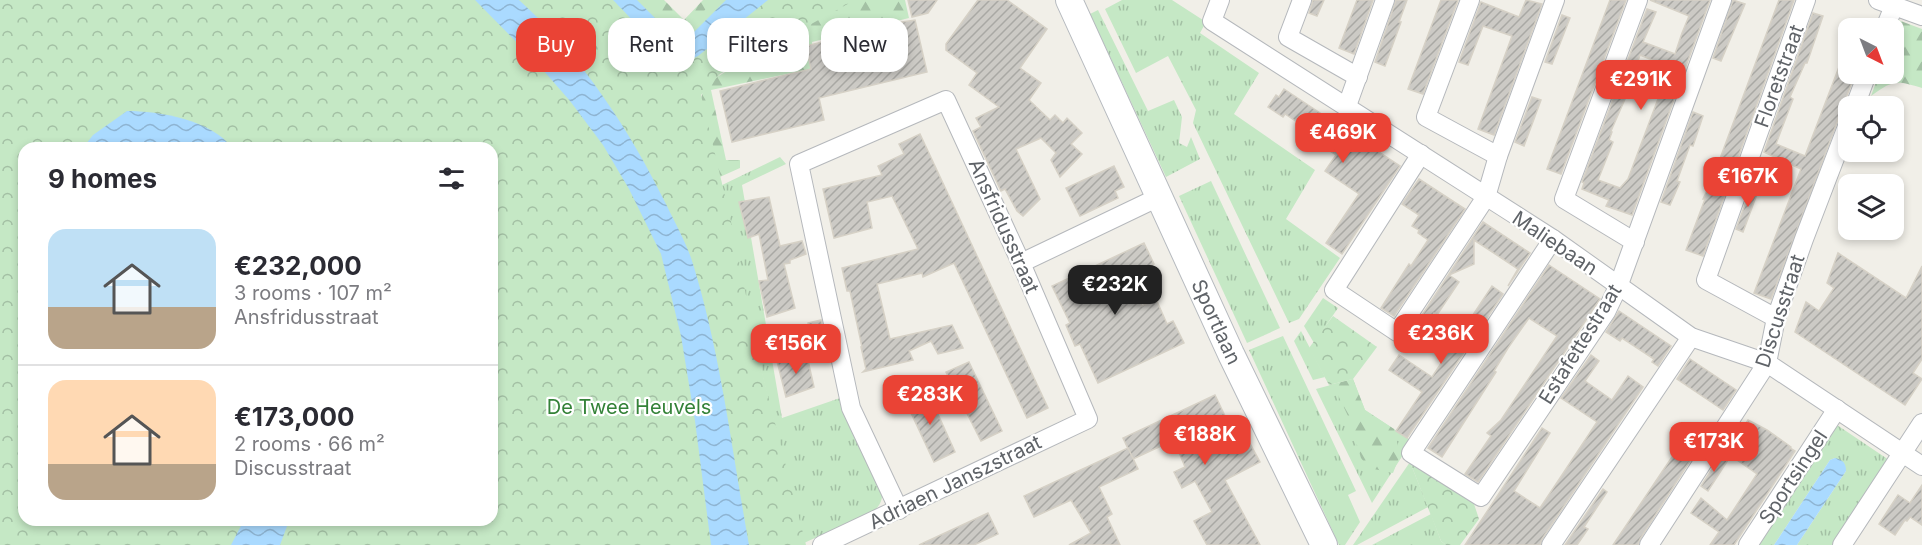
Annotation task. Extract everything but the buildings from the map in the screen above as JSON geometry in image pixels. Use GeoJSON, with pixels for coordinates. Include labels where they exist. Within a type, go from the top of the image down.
{"type":"FeatureCollection","features":[{"type":"Feature","properties":{"kind":"street","name":"Sportlaan"},"geometry":{"type":"LineString","coordinates":[[1069,0],[1159,197],[1324,545]]}},
{"type":"Feature","properties":{"kind":"street","name":"Maliebaan"},"geometry":{"type":"LineString","coordinates":[[1220,0],[1212,21],[1552,239],[1691,337],[1767,363],[1922,466]]}},
{"type":"Feature","properties":{"kind":"street"},"geometry":{"type":"LineString","coordinates":[[1302,0],[1288,37],[1358,77]]}},
{"type":"Feature","properties":{"kind":"street"},"geometry":{"type":"LineString","coordinates":[[1347,106],[1385,0]]}},
{"type":"Feature","properties":{"kind":"street"},"geometry":{"type":"LineString","coordinates":[[1470,0],[1426,117],[1498,156]]}},
{"type":"Feature","properties":{"kind":"street"},"geometry":{"type":"LineString","coordinates":[[1421,154],[1334,290],[1397,332],[1486,197],[1498,156],[1556,0]]}},
{"type":"Feature","properties":{"kind":"street"},"geometry":{"type":"LineString","coordinates":[[1635,242],[1564,200],[1638,0]]}},
{"type":"Feature","properties":{"kind":"street","name":"Estafettestraat"},"geometry":{"type":"LineString","coordinates":[[1552,239],[1411,453],[1481,497],[1606,312],[1635,242],[1722,0]]}},
{"type":"Feature","properties":{"kind":"street","name":"Floretstraat"},"geometry":{"type":"LineString","coordinates":[[1776,318],[1706,280],[1806,0]]}},
{"type":"Feature","properties":{"kind":"street"},"geometry":{"type":"LineString","coordinates":[[1885,18],[1886,3],[1922,16]]}},
{"type":"Feature","properties":{"kind":"street","name":"Ansfridusstraat"},"geometry":{"type":"LineString","coordinates":[[899,510],[851,408],[799,164],[946,100],[1021,263],[1088,419]]}},
{"type":"Feature","properties":{"kind":"street","name":"Discusstraat"},"geometry":{"type":"LineString","coordinates":[[1649,545],[1767,363],[1776,318],[1838,150]]}},
{"type":"Feature","properties":{"kind":"street"},"geometry":{"type":"LineString","coordinates":[[1021,263],[1159,197]]}},
{"type":"Feature","properties":{"kind":"street"},"geometry":{"type":"LineString","coordinates":[[1551,545],[1691,337]]}},
{"type":"Feature","properties":{"kind":"street","name":"Sportsingel"},"geometry":{"type":"LineString","coordinates":[[1748,545],[1837,409]]}},
{"type":"Feature","properties":{"kind":"street","name":"Adriaen Janszstraat"},"geometry":{"type":"LineString","coordinates":[[822,545],[1088,419]]}},
{"type":"Feature","properties":{"kind":"street"},"geometry":{"type":"LineString","coordinates":[[1842,545],[1922,423]]}},
{"type":"Feature","properties":{"kind":"green space","name":"De Twee Heuvels"},"geometry":{"type":"Polygon","coordinates":[[[0,0],[651,0],[670,18],[608,18],[608,72],[695,72],[695,20],[715,0],[855,0],[809,25],[809,18],[707,18],[707,72],[724,72],[701,95],[730,217],[760,364],[806,545],[0,545],[0,0]]]}},
{"type":"Feature","properties":{"kind":"green space"},"geometry":{"type":"Polygon","coordinates":[[[637,0],[664,0],[682,18],[662,18],[637,0]]]}},
{"type":"Feature","properties":{"kind":"green space"},"geometry":{"type":"Polygon","coordinates":[[[703,0],[726,0],[707,18],[695,32],[695,18],[686,18],[703,0]]]}},
{"type":"Feature","properties":{"kind":"green space"},"geometry":{"type":"Polygon","coordinates":[[[853,0],[905,0],[909,18],[821,18],[821,40],[812,42],[815,68],[809,69],[809,24],[853,0]]]}},
{"type":"Feature","properties":{"kind":"green space"},"geometry":{"type":"Polygon","coordinates":[[[1122,0],[1172,0],[1206,22],[1200,33],[1259,73],[1234,114],[1315,170],[1286,219],[1340,258],[1299,319],[1289,323],[1193,123],[1196,110],[1168,56],[1136,73],[1105,9],[1122,0]]]}},
{"type":"Feature","properties":{"kind":"green space"},"geometry":{"type":"Polygon","coordinates":[[[1098,10],[1148,111],[1174,100],[1182,117],[1179,143],[1187,147],[1191,137],[1200,159],[1166,177],[1090,14],[1098,10]]]}},
{"type":"Feature","properties":{"kind":"green space"},"geometry":{"type":"Polygon","coordinates":[[[1904,22],[1922,29],[1922,88],[1904,84],[1904,22]]]}},
{"type":"Feature","properties":{"kind":"green space"},"geometry":{"type":"Polygon","coordinates":[[[725,72],[796,72],[711,90],[726,160],[740,160],[740,168],[713,180],[699,106],[703,91],[709,82],[725,72]]]}},
{"type":"Feature","properties":{"kind":"green space"},"geometry":{"type":"Polygon","coordinates":[[[1875,84],[1890,84],[1885,87],[1871,96],[1875,84]]]}},
{"type":"Feature","properties":{"kind":"green space"},"geometry":{"type":"Polygon","coordinates":[[[780,157],[786,164],[742,185],[782,418],[840,398],[882,491],[881,502],[874,511],[804,543],[716,188],[780,157]]]}},
{"type":"Feature","properties":{"kind":"green space"},"geometry":{"type":"Polygon","coordinates":[[[1211,181],[1280,328],[1247,343],[1179,196],[1211,181]]]}},
{"type":"Feature","properties":{"kind":"green space"},"geometry":{"type":"Polygon","coordinates":[[[1323,298],[1338,308],[1314,343],[1304,326],[1323,298]]]}},
{"type":"Feature","properties":{"kind":"green space"},"geometry":{"type":"Polygon","coordinates":[[[1333,316],[1377,347],[1353,379],[1329,385],[1309,348],[1333,316]]]}},
{"type":"Feature","properties":{"kind":"green space"},"geometry":{"type":"Polygon","coordinates":[[[1301,331],[1325,377],[1313,380],[1294,341],[1301,331]]]}},
{"type":"Feature","properties":{"kind":"green space"},"geometry":{"type":"Polygon","coordinates":[[[1283,336],[1356,491],[1348,495],[1360,522],[1345,545],[1339,545],[1249,350],[1283,336]]]}},
{"type":"Feature","properties":{"kind":"green space"},"geometry":{"type":"Polygon","coordinates":[[[1353,379],[1365,410],[1412,441],[1372,503],[1316,389],[1353,379]]]}},
{"type":"Feature","properties":{"kind":"green space"},"geometry":{"type":"Polygon","coordinates":[[[1353,379],[1365,410],[1394,429],[1400,455],[1393,473],[1369,468],[1361,458],[1357,445],[1352,439],[1348,416],[1338,395],[1329,385],[1353,379]]]}},
{"type":"Feature","properties":{"kind":"green space"},"geometry":{"type":"Polygon","coordinates":[[[1837,425],[1889,460],[1832,545],[1797,545],[1846,471],[1835,458],[1830,460],[1774,545],[1757,545],[1837,425]]]}},
{"type":"Feature","properties":{"kind":"green space"},"geometry":{"type":"Polygon","coordinates":[[[1410,462],[1428,507],[1357,545],[1353,545],[1410,462]]]}},
{"type":"Feature","properties":{"kind":"green space"},"geometry":{"type":"Polygon","coordinates":[[[1410,462],[1474,504],[1479,519],[1460,545],[1446,545],[1441,541],[1410,462]]]}},
{"type":"Feature","properties":{"kind":"green space"},"geometry":{"type":"Polygon","coordinates":[[[1431,514],[1441,541],[1446,545],[1372,545],[1431,514]]]}},
{"type":"Feature","properties":{"kind":"water"},"geometry":{"type":"Polygon","coordinates":[[[475,0],[519,0],[538,18],[516,18],[516,42],[475,0]]]}},
{"type":"Feature","properties":{"kind":"water"},"geometry":{"type":"Polygon","coordinates":[[[613,0],[637,0],[655,18],[630,18],[613,0]]]}},
{"type":"Feature","properties":{"kind":"water"},"geometry":{"type":"Polygon","coordinates":[[[726,0],[768,0],[746,18],[708,18],[726,0]]]}},
{"type":"Feature","properties":{"kind":"water"},"geometry":{"type":"Polygon","coordinates":[[[707,19],[707,49],[695,57],[695,31],[707,19]]]}},
{"type":"Feature","properties":{"kind":"water"},"geometry":{"type":"Polygon","coordinates":[[[545,72],[585,72],[637,149],[685,242],[703,298],[711,333],[749,545],[711,545],[681,336],[661,254],[629,189],[603,145],[545,72]]]}},
{"type":"Feature","properties":{"kind":"water"},"geometry":{"type":"Polygon","coordinates":[[[127,111],[169,115],[184,119],[212,130],[227,142],[88,142],[93,135],[127,111]]]}},
{"type":"Feature","properties":{"kind":"water"},"geometry":{"type":"Polygon","coordinates":[[[1835,458],[1843,462],[1846,471],[1797,545],[1774,545],[1830,460],[1835,458]]]}},
{"type":"Feature","properties":{"kind":"water"},"geometry":{"type":"Polygon","coordinates":[[[241,526],[287,526],[280,545],[231,545],[241,526]]]}}]}
